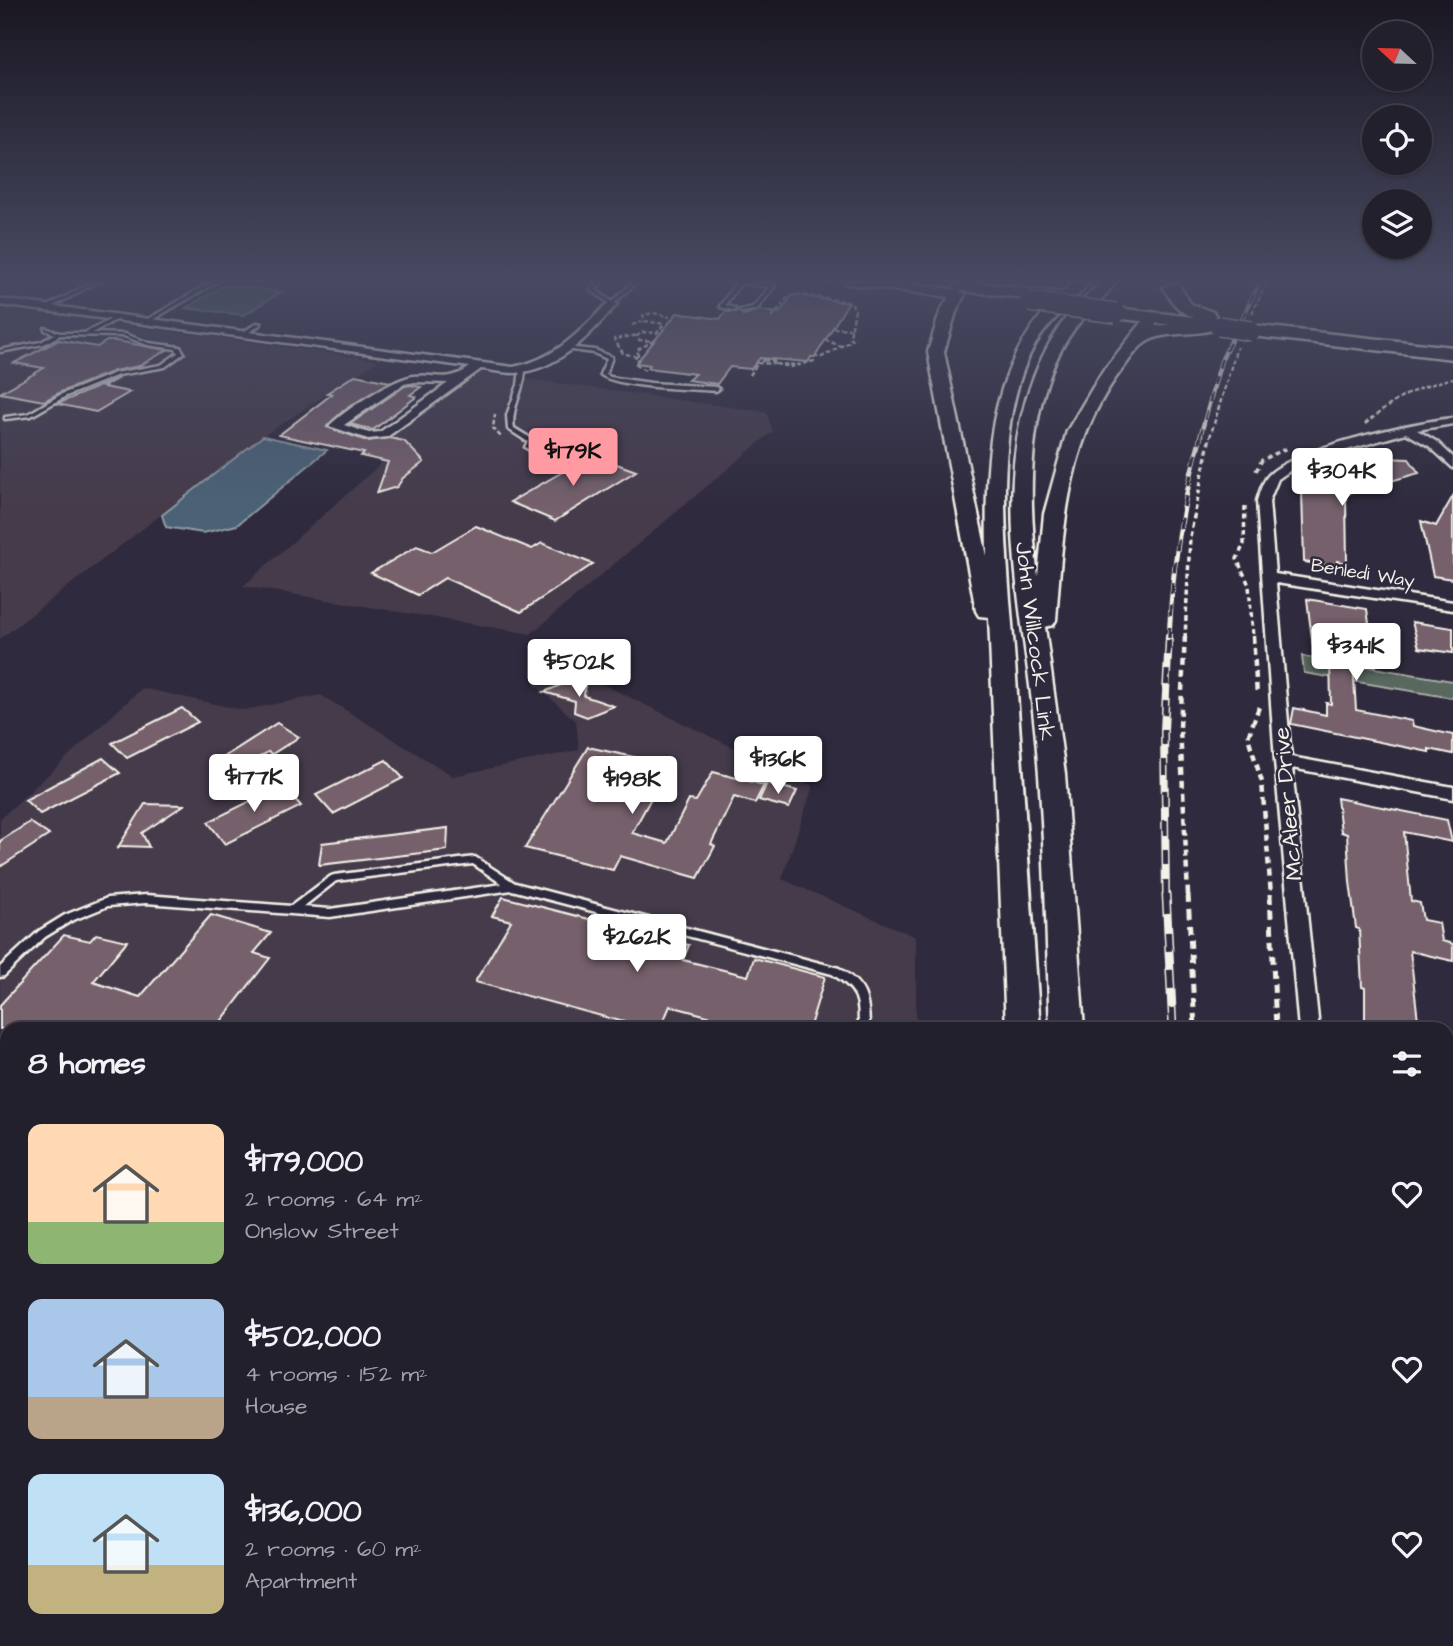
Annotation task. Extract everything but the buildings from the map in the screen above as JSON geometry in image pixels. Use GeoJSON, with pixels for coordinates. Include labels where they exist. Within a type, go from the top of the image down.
{"type":"FeatureCollection","features":[{"type":"Feature","properties":{"kind":"main road"},"geometry":{"type":"LineString","coordinates":[[937,357],[988,615],[1010,803]]}},
{"type":"Feature","properties":{"kind":"main road","name":"John Willcock Link"},"geometry":{"type":"LineString","coordinates":[[1022,357],[1014,374],[1002,421],[997,500],[1023,1022]]}},
{"type":"Feature","properties":{"kind":"main road","name":"John Willcock Link"},"geometry":{"type":"LineString","coordinates":[[1048,357],[1030,410],[1021,467],[1023,553],[1049,738],[1067,1022]]}},
{"type":"Feature","properties":{"kind":"main road"},"geometry":{"type":"LineString","coordinates":[[1049,738],[1044,607],[1054,514],[1076,431],[1108,376],[1124,357]]}},
{"type":"Feature","properties":{"kind":"street"},"geometry":{"type":"LineString","coordinates":[[408,357],[522,369],[543,365],[558,357]]}},
{"type":"Feature","properties":{"kind":"street"},"geometry":{"type":"LineString","coordinates":[[460,380],[415,379],[401,382],[335,426],[368,436],[383,435],[460,380],[478,366]]}},
{"type":"Feature","properties":{"kind":"street","name":"McAleer Drive"},"geometry":{"type":"LineString","coordinates":[[1307,1022],[1283,761],[1263,501],[1273,477],[1294,463],[1406,428],[1453,421]]}},
{"type":"Feature","properties":{"kind":"street"},"geometry":{"type":"LineString","coordinates":[[1406,428],[1433,444],[1453,464]]}},
{"type":"Feature","properties":{"kind":"street","name":"Benledi Way"},"geometry":{"type":"LineString","coordinates":[[1268,577],[1453,606]]}},
{"type":"Feature","properties":{"kind":"street"},"geometry":{"type":"LineString","coordinates":[[1283,761],[1453,793]]}},
{"type":"Feature","properties":{"kind":"lane"},"geometry":{"type":"LineString","coordinates":[[7,418],[29,415],[64,395],[117,374],[163,366],[177,357]]}},
{"type":"Feature","properties":{"kind":"lane"},"geometry":{"type":"LineString","coordinates":[[607,357],[610,358],[603,374],[608,378],[651,385],[716,389]]}},
{"type":"Feature","properties":{"kind":"lane"},"geometry":{"type":"LineString","coordinates":[[522,369],[523,380],[509,424],[511,429],[531,441]]}},
{"type":"Feature","properties":{"kind":"lane"},"geometry":{"type":"LineString","coordinates":[[293,911],[334,878],[475,860],[512,886],[835,971],[853,981],[864,998],[864,1022]]}},
{"type":"Feature","properties":{"kind":"lane"},"geometry":{"type":"LineString","coordinates":[[0,973],[29,943],[42,934],[68,918],[107,902],[146,899],[330,913],[512,886]]}},
{"type":"Feature","properties":{"kind":"path"},"geometry":{"type":"LineString","coordinates":[[638,357],[639,359],[635,363],[649,372]]}},
{"type":"Feature","properties":{"kind":"path"},"geometry":{"type":"LineString","coordinates":[[750,375],[758,363],[764,360],[782,367],[800,365],[816,357]]}},
{"type":"Feature","properties":{"kind":"path"},"geometry":{"type":"LineString","coordinates":[[1195,1022],[1180,727],[1190,537],[1213,420],[1238,357]]}},
{"type":"Feature","properties":{"kind":"shaded area"},"geometry":{"type":"Polygon","coordinates":[[[0,357],[356,357],[379,360],[263,436],[0,639],[0,357]]]}},
{"type":"Feature","properties":{"kind":"shaded area"},"geometry":{"type":"Polygon","coordinates":[[[476,372],[766,412],[773,431],[531,634],[243,586],[383,462],[360,457],[476,372]]]}},
{"type":"Feature","properties":{"kind":"shaded area"},"geometry":{"type":"Polygon","coordinates":[[[1302,656],[1453,681],[1453,698],[1304,673],[1302,656]]]}},
{"type":"Feature","properties":{"kind":"shaded area"},"geometry":{"type":"Polygon","coordinates":[[[588,677],[813,786],[782,879],[916,937],[916,1022],[0,1022],[0,819],[142,688],[243,710],[321,695],[453,776],[579,750],[576,721],[533,683],[588,677]]]}},
{"type":"Feature","properties":{"kind":"water"},"geometry":{"type":"Polygon","coordinates":[[[263,436],[327,450],[237,525],[203,533],[166,527],[162,515],[263,436]]]}},
{"type":"Feature","properties":{"kind":"railway"},"geometry":{"type":"LineString","coordinates":[[1200,437],[1223,357]]}},
{"type":"Feature","properties":{"kind":"railway"},"geometry":{"type":"LineString","coordinates":[[1169,638],[1179,536],[1201,436]]}},
{"type":"Feature","properties":{"kind":"railway"},"geometry":{"type":"LineString","coordinates":[[1166,895],[1164,730],[1169,636]]}},
{"type":"Feature","properties":{"kind":"railway"},"geometry":{"type":"LineString","coordinates":[[1166,894],[1173,1022]]}}]}
